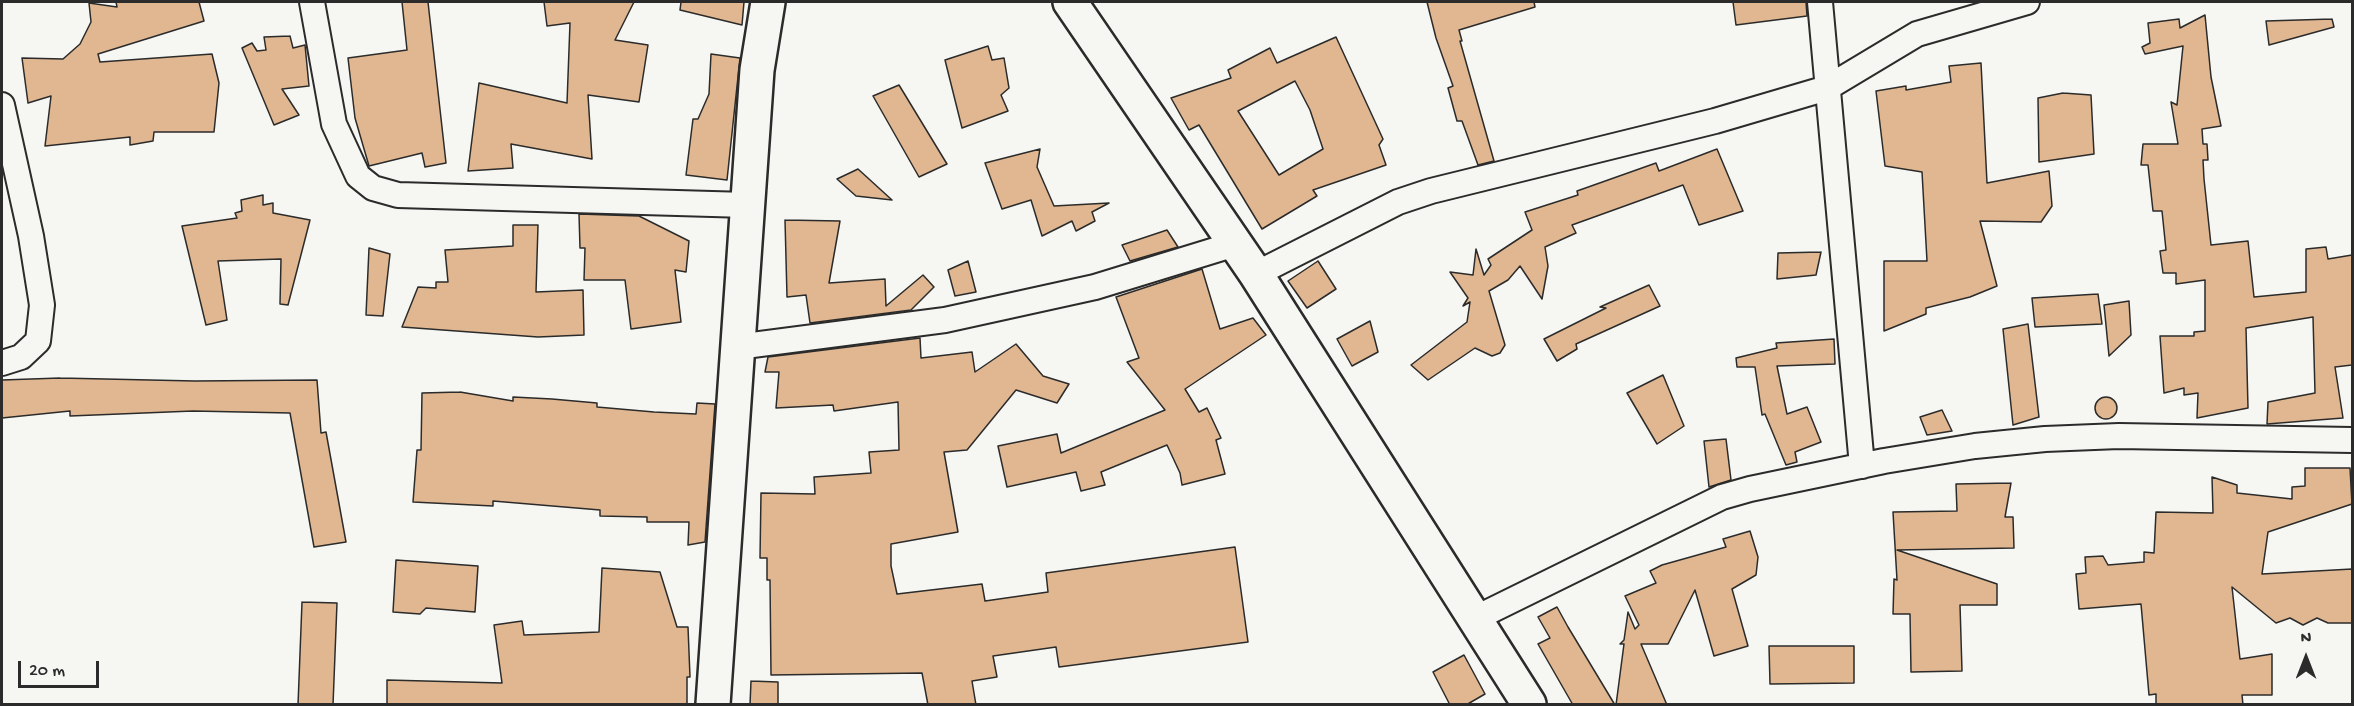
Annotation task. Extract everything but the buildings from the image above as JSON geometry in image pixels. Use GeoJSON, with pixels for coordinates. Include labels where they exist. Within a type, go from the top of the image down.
{"type":"FeatureCollection","features":[{"type":"Feature","properties":{"kind":"street"},"geometry":{"type":"LineString","coordinates":[[312,2],[334,124],[358,176],[373,188],[398,195],[747,205]]}},
{"type":"Feature","properties":{"kind":"street"},"geometry":{"type":"LineString","coordinates":[[713,705],[757,69],[768,2]]}},
{"type":"Feature","properties":{"kind":"street"},"geometry":{"type":"LineString","coordinates":[[1070,2],[1256,274],[1529,705]]}},
{"type":"Feature","properties":{"kind":"street"},"geometry":{"type":"LineString","coordinates":[[1820,2],[1862,466]]}},
{"type":"Feature","properties":{"kind":"street"},"geometry":{"type":"LineString","coordinates":[[1256,274],[1398,202],[1431,191],[1715,121],[1827,88],[1917,34],[2027,2]]}},
{"type":"Feature","properties":{"kind":"street"},"geometry":{"type":"LineString","coordinates":[[2,105],[31,236],[42,305],[38,341],[21,357],[2,363]]}},
{"type":"Feature","properties":{"kind":"street"},"geometry":{"type":"LineString","coordinates":[[737,347],[945,320],[1095,286],[1235,244]]}},
{"type":"Feature","properties":{"kind":"street"},"geometry":{"type":"LineString","coordinates":[[1474,619],[1715,500],[1750,489],[1862,466],[1975,446],[2045,439],[2120,436],[2352,440]]}}]}
